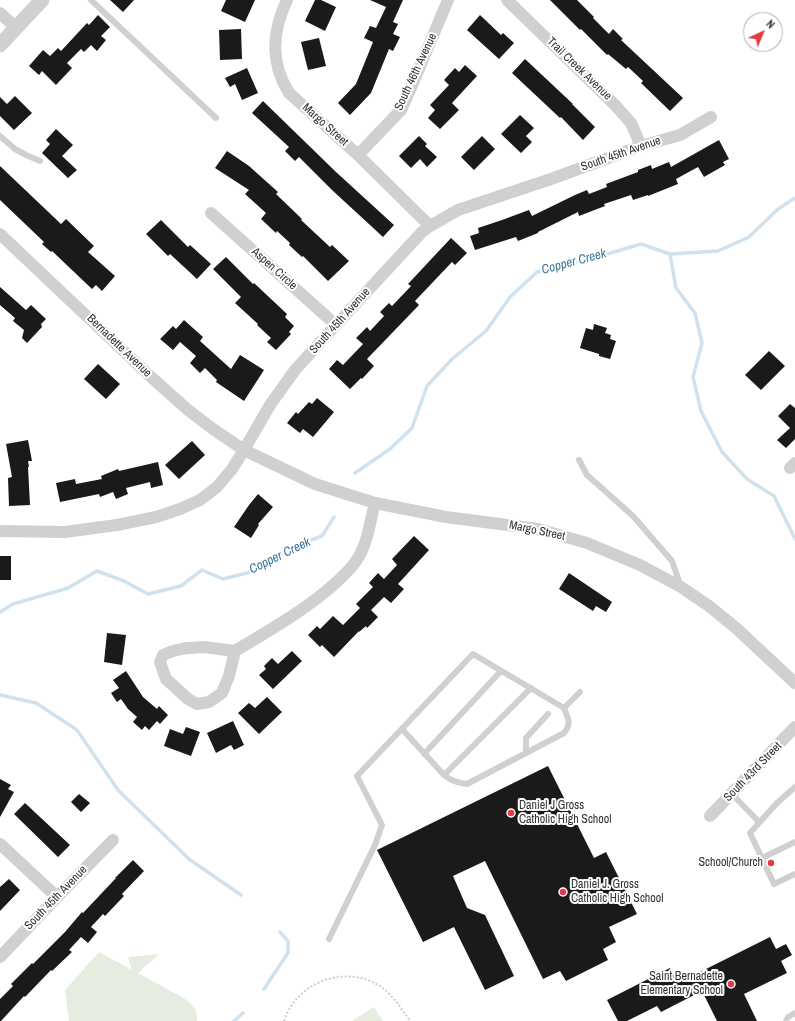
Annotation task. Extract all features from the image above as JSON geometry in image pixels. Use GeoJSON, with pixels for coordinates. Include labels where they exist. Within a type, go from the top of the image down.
{"type":"FeatureCollection","features":[{"type":"Feature","properties":{"kind":"street"},"geometry":{"type":"LineString","coordinates":[[0,45],[42,0]]}},
{"type":"Feature","properties":{"kind":"street","name":"Margo Street"},"geometry":{"type":"LineString","coordinates":[[287,0],[281,12],[274,44],[276,64],[282,82],[289,93],[358,155],[430,226]]}},
{"type":"Feature","properties":{"kind":"street","name":"South 46th Avenue"},"geometry":{"type":"LineString","coordinates":[[358,155],[400,110],[448,0]]}},
{"type":"Feature","properties":{"kind":"street","name":"Trail Creek Avenue"},"geometry":{"type":"LineString","coordinates":[[507,0],[616,105],[631,123],[641,146]]}},
{"type":"Feature","properties":{"kind":"street"},"geometry":{"type":"LineString","coordinates":[[0,13],[16,28]]}},
{"type":"Feature","properties":{"kind":"street","name":"South 45th Avenue"},"geometry":{"type":"LineString","coordinates":[[0,531],[66,532],[117,526],[156,517],[200,500],[217,487],[232,469],[270,404],[291,376],[422,232],[430,226],[458,210],[551,179],[641,146],[680,135],[711,117]]}},
{"type":"Feature","properties":{"kind":"street","name":"Aspen Circle"},"geometry":{"type":"LineString","coordinates":[[211,213],[336,325]]}},
{"type":"Feature","properties":{"kind":"street","name":"Bernadette Avenue"},"geometry":{"type":"LineString","coordinates":[[0,234],[178,401],[212,429],[244,450]]}},
{"type":"Feature","properties":{"kind":"street","name":"Margo Street"},"geometry":{"type":"LineString","coordinates":[[244,450],[315,484],[375,503],[446,517],[538,529],[587,543],[640,565],[681,587],[709,606],[736,628],[795,683]]}},
{"type":"Feature","properties":{"kind":"street"},"geometry":{"type":"LineString","coordinates":[[235,651],[229,676],[222,693],[209,702],[197,704],[188,699],[166,678],[160,662],[163,655],[171,651],[184,648],[204,647],[235,651],[317,599],[347,573],[358,558],[364,544],[375,503]]}},
{"type":"Feature","properties":{"kind":"street","name":"South 43rd Street"},"geometry":{"type":"LineString","coordinates":[[710,816],[795,727]]}},
{"type":"Feature","properties":{"kind":"street","name":"South 45th Avenue"},"geometry":{"type":"LineString","coordinates":[[0,957],[113,840]]}},
{"type":"Feature","properties":{"kind":"street"},"geometry":{"type":"LineString","coordinates":[[0,844],[57,897]]}},
{"type":"Feature","properties":{"kind":"lane"},"geometry":{"type":"LineString","coordinates":[[91,0],[216,118]]}},
{"type":"Feature","properties":{"kind":"lane"},"geometry":{"type":"LineString","coordinates":[[0,136],[15,149],[40,161]]}},
{"type":"Feature","properties":{"kind":"lane"},"geometry":{"type":"LineString","coordinates":[[579,460],[587,475],[633,516],[672,561],[681,587]]}},
{"type":"Feature","properties":{"kind":"lane"},"geometry":{"type":"LineString","coordinates":[[329,939],[375,845],[382,825],[357,776],[473,654],[564,708],[569,720],[568,728],[564,733],[467,784],[458,783],[444,775],[402,729]]}},
{"type":"Feature","properties":{"kind":"lane"},"geometry":{"type":"LineString","coordinates":[[424,754],[501,671]]}},
{"type":"Feature","properties":{"kind":"lane"},"geometry":{"type":"LineString","coordinates":[[444,775],[531,688]]}},
{"type":"Feature","properties":{"kind":"lane"},"geometry":{"type":"LineString","coordinates":[[564,708],[580,692]]}},
{"type":"Feature","properties":{"kind":"lane"},"geometry":{"type":"LineString","coordinates":[[526,753],[526,738],[548,714]]}},
{"type":"Feature","properties":{"kind":"lane"},"geometry":{"type":"LineString","coordinates":[[795,787],[776,804],[750,833],[774,884],[795,874]]}},
{"type":"Feature","properties":{"kind":"lane"},"geometry":{"type":"LineString","coordinates":[[732,794],[759,822]]}},
{"type":"Feature","properties":{"kind":"lane"},"geometry":{"type":"LineString","coordinates":[[762,858],[795,842]]}},
{"type":"Feature","properties":{"kind":"lane"},"geometry":{"type":"LineString","coordinates":[[786,1021],[788,1017],[795,1013]]}},
{"type":"Feature","properties":{"kind":"path"},"geometry":{"type":"LineString","coordinates":[[284,1021],[286,1013],[296,998],[306,990],[327,979],[348,976],[369,981],[379,986],[396,1000],[410,1021]]}},
{"type":"Feature","properties":{"kind":"shaded area"},"geometry":{"type":"Polygon","coordinates":[[[99,952],[132,970],[128,957],[159,954],[138,973],[187,1000],[196,1010],[197,1021],[69,1021],[65,990],[99,952]]]}},
{"type":"Feature","properties":{"kind":"shaded area"},"geometry":{"type":"Polygon","coordinates":[[[374,1007],[383,1021],[352,1021],[374,1007]]]}},
{"type":"Feature","properties":{"kind":"building"},"geometry":{"type":"Polygon","coordinates":[[[110,0],[134,0],[123,12],[110,0]]]}},
{"type":"Feature","properties":{"kind":"building"},"geometry":{"type":"Polygon","coordinates":[[[226,0],[255,0],[245,22],[221,11],[226,0]]]}},
{"type":"Feature","properties":{"kind":"building"},"geometry":{"type":"Polygon","coordinates":[[[315,0],[321,0],[336,7],[325,31],[305,21],[315,0]]]}},
{"type":"Feature","properties":{"kind":"building"},"geometry":{"type":"Polygon","coordinates":[[[370,0],[403,0],[393,22],[398,24],[393,34],[400,37],[393,51],[389,49],[371,93],[350,115],[338,103],[356,84],[373,42],[364,38],[370,26],[376,28],[386,7],[370,0]]]}},
{"type":"Feature","properties":{"kind":"building"},"geometry":{"type":"Polygon","coordinates":[[[550,0],[577,0],[609,34],[613,29],[623,39],[621,40],[683,98],[670,111],[641,83],[643,81],[628,67],[626,69],[608,54],[607,55],[550,0]]]}},
{"type":"Feature","properties":{"kind":"building"},"geometry":{"type":"Polygon","coordinates":[[[98,15],[110,27],[101,36],[106,40],[97,51],[91,45],[84,52],[81,49],[67,63],[72,68],[56,85],[42,71],[39,75],[29,66],[43,50],[50,56],[58,48],[61,51],[87,23],[89,25],[98,15]]]}},
{"type":"Feature","properties":{"kind":"building"},"geometry":{"type":"Polygon","coordinates":[[[480,15],[501,35],[503,33],[514,43],[499,59],[467,30],[480,15]]]}},
{"type":"Feature","properties":{"kind":"building"},"geometry":{"type":"Polygon","coordinates":[[[241,29],[242,59],[220,60],[219,30],[241,29]]]}},
{"type":"Feature","properties":{"kind":"building"},"geometry":{"type":"Polygon","coordinates":[[[319,38],[326,66],[308,70],[301,42],[319,38]]]}},
{"type":"Feature","properties":{"kind":"building"},"geometry":{"type":"Polygon","coordinates":[[[525,59],[595,127],[583,140],[561,117],[560,118],[512,73],[525,59]]]}},
{"type":"Feature","properties":{"kind":"building"},"geometry":{"type":"Polygon","coordinates":[[[465,65],[477,76],[452,103],[459,110],[440,129],[428,118],[435,110],[430,105],[449,85],[444,80],[455,68],[459,72],[465,65]]]}},
{"type":"Feature","properties":{"kind":"building"},"geometry":{"type":"Polygon","coordinates":[[[247,68],[258,93],[242,100],[235,84],[230,87],[225,78],[247,68]]]}},
{"type":"Feature","properties":{"kind":"building"},"geometry":{"type":"Polygon","coordinates":[[[15,96],[32,113],[14,130],[0,116],[0,97],[7,104],[15,96]]]}},
{"type":"Feature","properties":{"kind":"building"},"geometry":{"type":"Polygon","coordinates":[[[263,101],[336,172],[394,225],[383,237],[299,157],[295,161],[285,151],[289,147],[252,113],[263,101]]]}},
{"type":"Feature","properties":{"kind":"building"},"geometry":{"type":"Polygon","coordinates":[[[520,115],[534,128],[526,136],[532,142],[521,153],[501,134],[520,115]]]}},
{"type":"Feature","properties":{"kind":"building"},"geometry":{"type":"Polygon","coordinates":[[[56,129],[73,145],[62,156],[77,170],[68,178],[42,153],[50,144],[46,140],[56,129]]]}},
{"type":"Feature","properties":{"kind":"building"},"geometry":{"type":"Polygon","coordinates":[[[419,136],[427,144],[425,146],[437,157],[427,167],[420,159],[411,168],[399,156],[419,136]]]}},
{"type":"Feature","properties":{"kind":"building"},"geometry":{"type":"Polygon","coordinates":[[[482,136],[495,149],[474,170],[461,157],[482,136]]]}},
{"type":"Feature","properties":{"kind":"building"},"geometry":{"type":"Polygon","coordinates":[[[719,140],[729,159],[723,162],[725,165],[704,177],[698,167],[676,179],[678,184],[648,196],[633,200],[631,195],[604,204],[605,206],[579,216],[578,212],[538,233],[518,241],[516,237],[475,250],[470,236],[479,233],[478,228],[529,210],[532,216],[587,190],[589,194],[607,187],[606,184],[638,172],[638,170],[651,165],[652,169],[669,162],[671,167],[719,140]]]}},
{"type":"Feature","properties":{"kind":"building"},"geometry":{"type":"Polygon","coordinates":[[[227,151],[249,166],[278,192],[276,194],[302,219],[301,220],[330,247],[332,245],[349,261],[328,281],[303,256],[302,257],[289,245],[290,243],[277,231],[276,233],[261,219],[266,213],[245,194],[249,190],[215,168],[227,151]]]}},
{"type":"Feature","properties":{"kind":"building"},"geometry":{"type":"Polygon","coordinates":[[[0,166],[61,224],[66,219],[94,246],[88,252],[115,276],[102,291],[96,285],[92,289],[52,251],[51,252],[42,244],[44,242],[0,200],[0,166]]]}},
{"type":"Feature","properties":{"kind":"building"},"geometry":{"type":"Polygon","coordinates":[[[161,220],[188,247],[190,245],[211,264],[197,279],[170,254],[168,256],[146,234],[161,220]]]}},
{"type":"Feature","properties":{"kind":"building"},"geometry":{"type":"Polygon","coordinates":[[[451,238],[467,253],[455,265],[452,262],[415,301],[419,305],[367,359],[374,366],[350,389],[329,369],[337,360],[343,365],[363,344],[356,338],[367,327],[370,331],[384,316],[380,312],[389,303],[392,306],[411,286],[408,284],[451,238]]]}},
{"type":"Feature","properties":{"kind":"building"},"geometry":{"type":"Polygon","coordinates":[[[226,257],[253,284],[254,283],[287,314],[285,317],[294,326],[289,332],[291,334],[276,350],[267,342],[271,338],[235,303],[241,297],[213,269],[226,257]]]}},
{"type":"Feature","properties":{"kind":"building"},"geometry":{"type":"Polygon","coordinates":[[[0,287],[26,310],[31,305],[46,319],[41,324],[42,327],[27,343],[22,338],[24,330],[13,321],[15,318],[0,305],[0,287]]]}},
{"type":"Feature","properties":{"kind":"building"},"geometry":{"type":"Polygon","coordinates":[[[184,320],[203,337],[200,341],[231,369],[240,355],[264,370],[244,401],[216,382],[217,380],[205,368],[200,373],[190,363],[196,356],[180,342],[173,350],[160,339],[173,326],[176,329],[184,320]]]}},
{"type":"Feature","properties":{"kind":"building"},"geometry":{"type":"Polygon","coordinates":[[[594,324],[607,328],[605,333],[611,335],[610,339],[616,341],[610,359],[580,348],[586,328],[593,330],[594,324]]]}},
{"type":"Feature","properties":{"kind":"building"},"geometry":{"type":"Polygon","coordinates":[[[769,351],[785,366],[761,390],[745,375],[769,351]]]}},
{"type":"Feature","properties":{"kind":"building"},"geometry":{"type":"Polygon","coordinates":[[[98,364],[120,384],[106,399],[84,379],[98,364]]]}},
{"type":"Feature","properties":{"kind":"building"},"geometry":{"type":"Polygon","coordinates":[[[317,398],[334,412],[313,437],[303,429],[300,433],[287,423],[296,412],[298,414],[309,402],[312,404],[317,398]]]}},
{"type":"Feature","properties":{"kind":"building"},"geometry":{"type":"Polygon","coordinates":[[[790,404],[795,408],[795,439],[786,448],[777,440],[790,428],[778,416],[790,404]]]}},
{"type":"Feature","properties":{"kind":"building"},"geometry":{"type":"Polygon","coordinates":[[[28,440],[32,461],[28,461],[30,505],[9,506],[8,478],[12,477],[6,444],[28,440]]]}},
{"type":"Feature","properties":{"kind":"building"},"geometry":{"type":"Polygon","coordinates":[[[192,441],[205,455],[179,479],[165,465],[192,441]]]}},
{"type":"Feature","properties":{"kind":"building"},"geometry":{"type":"Polygon","coordinates":[[[158,462],[163,485],[151,488],[150,482],[126,488],[128,494],[116,499],[113,492],[100,497],[99,494],[60,502],[56,483],[75,479],[76,484],[102,479],[101,476],[118,469],[119,471],[158,462]]]}},
{"type":"Feature","properties":{"kind":"building"},"geometry":{"type":"Polygon","coordinates":[[[258,494],[273,507],[258,524],[259,525],[251,538],[234,527],[258,494]]]}},
{"type":"Feature","properties":{"kind":"building"},"geometry":{"type":"Polygon","coordinates":[[[414,536],[429,550],[398,584],[404,589],[391,603],[384,597],[371,610],[378,617],[367,628],[366,626],[359,631],[334,657],[322,645],[320,647],[308,635],[317,626],[320,629],[333,616],[343,625],[360,608],[356,604],[373,587],[369,583],[378,573],[384,579],[397,565],[392,559],[414,536]]]}},
{"type":"Feature","properties":{"kind":"building"},"geometry":{"type":"Polygon","coordinates":[[[0,556],[11,556],[11,580],[0,580],[0,556]]]}},
{"type":"Feature","properties":{"kind":"building"},"geometry":{"type":"Polygon","coordinates":[[[569,573],[612,602],[606,612],[596,606],[593,611],[559,589],[569,573]]]}},
{"type":"Feature","properties":{"kind":"building"},"geometry":{"type":"Polygon","coordinates":[[[107,633],[126,635],[122,665],[104,662],[107,633]]]}},
{"type":"Feature","properties":{"kind":"building"},"geometry":{"type":"Polygon","coordinates":[[[292,651],[302,661],[273,689],[259,675],[266,669],[264,666],[272,658],[278,664],[292,651]]]}},
{"type":"Feature","properties":{"kind":"building"},"geometry":{"type":"Polygon","coordinates":[[[126,671],[143,697],[157,709],[159,706],[168,715],[160,724],[157,721],[149,730],[145,726],[142,730],[133,722],[137,717],[128,709],[121,699],[117,702],[111,693],[119,688],[113,680],[126,671]]]}},
{"type":"Feature","properties":{"kind":"building"},"geometry":{"type":"Polygon","coordinates":[[[267,697],[282,712],[259,734],[238,713],[249,703],[255,708],[267,697]]]}},
{"type":"Feature","properties":{"kind":"building"},"geometry":{"type":"Polygon","coordinates":[[[233,721],[244,745],[234,750],[231,745],[216,753],[207,733],[233,721]]]}},
{"type":"Feature","properties":{"kind":"building"},"geometry":{"type":"Polygon","coordinates":[[[186,727],[200,732],[191,756],[164,746],[170,729],[183,734],[186,727]]]}},
{"type":"Feature","properties":{"kind":"building","name":"Daniel J. Gross Catholic High School"},"geometry":{"type":"Polygon","coordinates":[[[548,766],[594,858],[606,852],[637,914],[609,927],[616,942],[603,949],[608,960],[566,981],[560,971],[543,979],[485,861],[453,876],[467,908],[485,915],[514,976],[485,990],[454,927],[423,942],[377,850],[548,766]]]}},
{"type":"Feature","properties":{"kind":"building"},"geometry":{"type":"Polygon","coordinates":[[[0,779],[11,785],[8,789],[14,792],[0,817],[0,779]]]}},
{"type":"Feature","properties":{"kind":"building"},"geometry":{"type":"Polygon","coordinates":[[[79,794],[90,803],[81,812],[71,802],[79,794]]]}},
{"type":"Feature","properties":{"kind":"building"},"geometry":{"type":"Polygon","coordinates":[[[25,803],[70,845],[58,857],[14,814],[25,803]]]}},
{"type":"Feature","properties":{"kind":"building"},"geometry":{"type":"Polygon","coordinates":[[[133,860],[144,871],[122,894],[124,896],[105,916],[103,914],[91,927],[97,932],[88,943],[81,937],[69,950],[72,952],[52,971],[51,970],[0,1021],[0,999],[13,986],[11,984],[65,932],[82,912],[83,913],[133,860]]]}},
{"type":"Feature","properties":{"kind":"building"},"geometry":{"type":"Polygon","coordinates":[[[9,879],[20,890],[0,911],[0,887],[9,879]]]}},
{"type":"Feature","properties":{"kind":"building","name":"Saint Bernadette Elementary School"},"geometry":{"type":"Polygon","coordinates":[[[770,937],[776,949],[786,944],[792,955],[781,961],[787,973],[744,994],[757,1021],[717,1021],[702,991],[661,1012],[657,1006],[627,1021],[618,1021],[607,1000],[670,968],[678,983],[770,937]]]}},
{"type":"Feature","properties":{"kind":"waterway","name":"Copper Creek"},"geometry":{"type":"LineString","coordinates":[[355,473],[390,449],[412,428],[427,386],[452,359],[486,331],[510,297],[537,272],[641,244],[670,254],[718,251],[749,237],[778,209],[795,198]]}},
{"type":"Feature","properties":{"kind":"waterway"},"geometry":{"type":"LineString","coordinates":[[670,254],[676,288],[695,313],[702,343],[693,377],[701,411],[722,452],[747,479],[774,496],[795,539]]}},
{"type":"Feature","properties":{"kind":"waterway","name":"Copper Creek"},"geometry":{"type":"LineString","coordinates":[[0,612],[13,604],[68,588],[97,571],[124,581],[148,594],[181,586],[202,570],[223,579],[251,572],[295,546],[322,536],[334,517]]}},
{"type":"Feature","properties":{"kind":"waterway"},"geometry":{"type":"LineString","coordinates":[[0,695],[36,703],[77,730],[118,790],[189,859],[241,895]]}},
{"type":"Feature","properties":{"kind":"waterway"},"geometry":{"type":"LineString","coordinates":[[264,989],[288,953],[288,941],[280,932]]}},
{"type":"Feature","properties":{"kind":"waterway"},"geometry":{"type":"LineString","coordinates":[[234,1021],[243,1013]]}},
{"type":"Feature","properties":{"kind":"place","name":"Daniel J Gross Catholic High School"},"geometry":{"type":"Point","coordinates":[511,813]}},
{"type":"Feature","properties":{"kind":"place","name":"School/Church"},"geometry":{"type":"Point","coordinates":[771,863]}},
{"type":"Feature","properties":{"kind":"place","name":"Daniel J. Gross Catholic High School"},"geometry":{"type":"Point","coordinates":[563,892]}},
{"type":"Feature","properties":{"kind":"place","name":"Saint Bernadette Elementary School"},"geometry":{"type":"Point","coordinates":[731,984]}}]}
